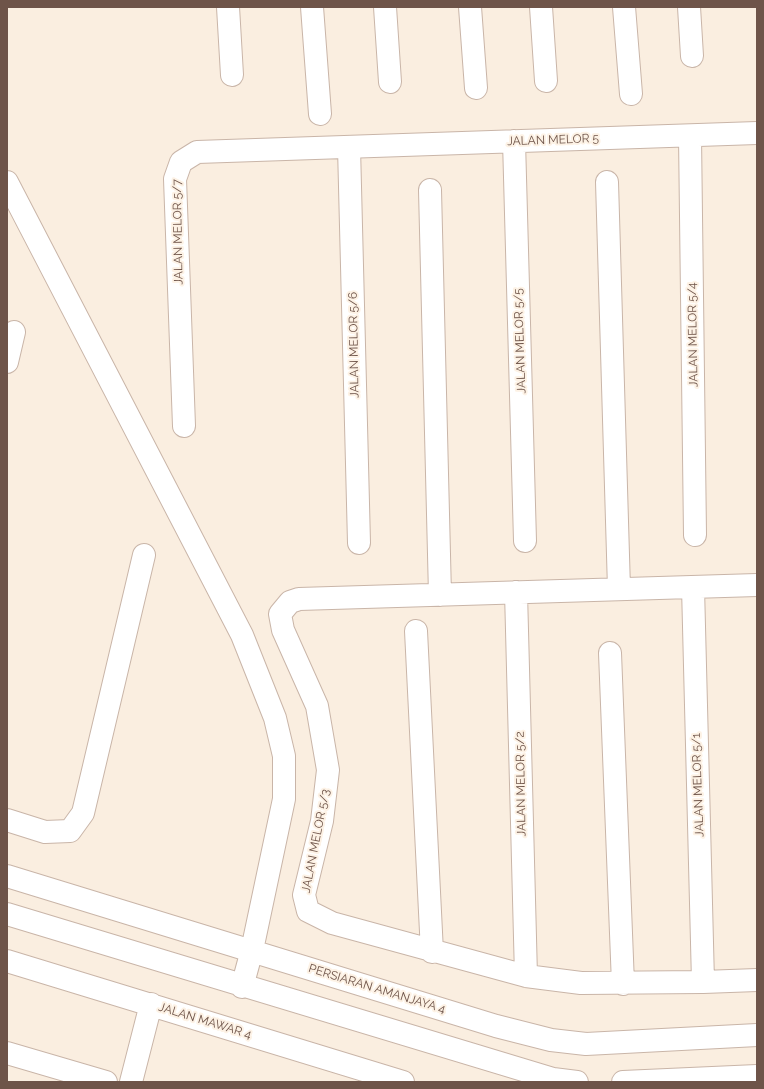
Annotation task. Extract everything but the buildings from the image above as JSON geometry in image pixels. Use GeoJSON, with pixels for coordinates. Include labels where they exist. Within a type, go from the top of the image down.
{"type":"FeatureCollection","features":[{"type":"Feature","properties":{"kind":"street"},"geometry":{"type":"LineString","coordinates":[[228,7],[232,75]]}},
{"type":"Feature","properties":{"kind":"street"},"geometry":{"type":"LineString","coordinates":[[312,7],[320,114]]}},
{"type":"Feature","properties":{"kind":"street"},"geometry":{"type":"LineString","coordinates":[[385,7],[390,82]]}},
{"type":"Feature","properties":{"kind":"street"},"geometry":{"type":"LineString","coordinates":[[470,7],[476,88]]}},
{"type":"Feature","properties":{"kind":"street"},"geometry":{"type":"LineString","coordinates":[[541,7],[546,81]]}},
{"type":"Feature","properties":{"kind":"street"},"geometry":{"type":"LineString","coordinates":[[624,7],[631,94]]}},
{"type":"Feature","properties":{"kind":"street"},"geometry":{"type":"LineString","coordinates":[[689,7],[692,56]]}},
{"type":"Feature","properties":{"kind":"street","name":"JALAN MELOR 5"},"geometry":{"type":"LineString","coordinates":[[349,147],[757,133]]}},
{"type":"Feature","properties":{"kind":"street","name":"JALAN MELOR 5/4"},"geometry":{"type":"LineString","coordinates":[[690,136],[695,535]]}},
{"type":"Feature","properties":{"kind":"street","name":"JALAN MELOR 5/5"},"geometry":{"type":"LineString","coordinates":[[514,141],[526,541]]}},
{"type":"Feature","properties":{"kind":"street","name":"JALAN MELOR 5/7"},"geometry":{"type":"LineString","coordinates":[[184,426],[175,179],[181,162],[197,152],[349,147]]}},
{"type":"Feature","properties":{"kind":"street","name":"JALAN MELOR 5/6"},"geometry":{"type":"LineString","coordinates":[[349,147],[359,543]]}},
{"type":"Feature","properties":{"kind":"street"},"geometry":{"type":"LineString","coordinates":[[7,182],[242,635],[275,718],[284,756],[284,799],[252,950],[242,987]]}},
{"type":"Feature","properties":{"kind":"street"},"geometry":{"type":"LineString","coordinates":[[607,182],[619,589]]}},
{"type":"Feature","properties":{"kind":"street"},"geometry":{"type":"LineString","coordinates":[[430,190],[440,594],[757,585]]}},
{"type":"Feature","properties":{"kind":"street"},"geometry":{"type":"LineString","coordinates":[[7,362],[14,332]]}},
{"type":"Feature","properties":{"kind":"street"},"geometry":{"type":"LineString","coordinates":[[7,820],[45,832],[70,831],[83,813],[144,556]]}},
{"type":"Feature","properties":{"kind":"street","name":"JALAN MELOR 5/1"},"geometry":{"type":"LineString","coordinates":[[693,587],[703,982]]}},
{"type":"Feature","properties":{"kind":"street","name":"JALAN MELOR 5/2"},"geometry":{"type":"LineString","coordinates":[[516,592],[526,976]]}},
{"type":"Feature","properties":{"kind":"street","name":"JALAN MELOR 5/3"},"geometry":{"type":"LineString","coordinates":[[432,952],[332,923],[308,911],[304,894],[322,821],[328,770],[317,706],[283,630],[280,614],[290,602],[299,598],[440,594]]}},
{"type":"Feature","properties":{"kind":"street"},"geometry":{"type":"LineString","coordinates":[[416,631],[432,952],[526,976],[581,983],[622,984],[757,980]]}},
{"type":"Feature","properties":{"kind":"street"},"geometry":{"type":"LineString","coordinates":[[610,653],[622,984]]}},
{"type":"Feature","properties":{"kind":"street","name":"PERSIARAN AMANJAYA 4"},"geometry":{"type":"LineString","coordinates":[[7,876],[496,1026],[552,1040],[600,1044],[757,1035]]}},
{"type":"Feature","properties":{"kind":"street"},"geometry":{"type":"LineString","coordinates":[[7,914],[242,987],[553,1079],[577,1082]]}},
{"type":"Feature","properties":{"kind":"street","name":"JALAN MAWAR 4"},"geometry":{"type":"LineString","coordinates":[[7,961],[151,1004],[342,1073],[403,1082]]}},
{"type":"Feature","properties":{"kind":"street"},"geometry":{"type":"LineString","coordinates":[[131,1082],[151,1004]]}},
{"type":"Feature","properties":{"kind":"street"},"geometry":{"type":"LineString","coordinates":[[7,1053],[106,1082]]}},
{"type":"Feature","properties":{"kind":"street"},"geometry":{"type":"LineString","coordinates":[[623,1082],[757,1076]]}}]}
